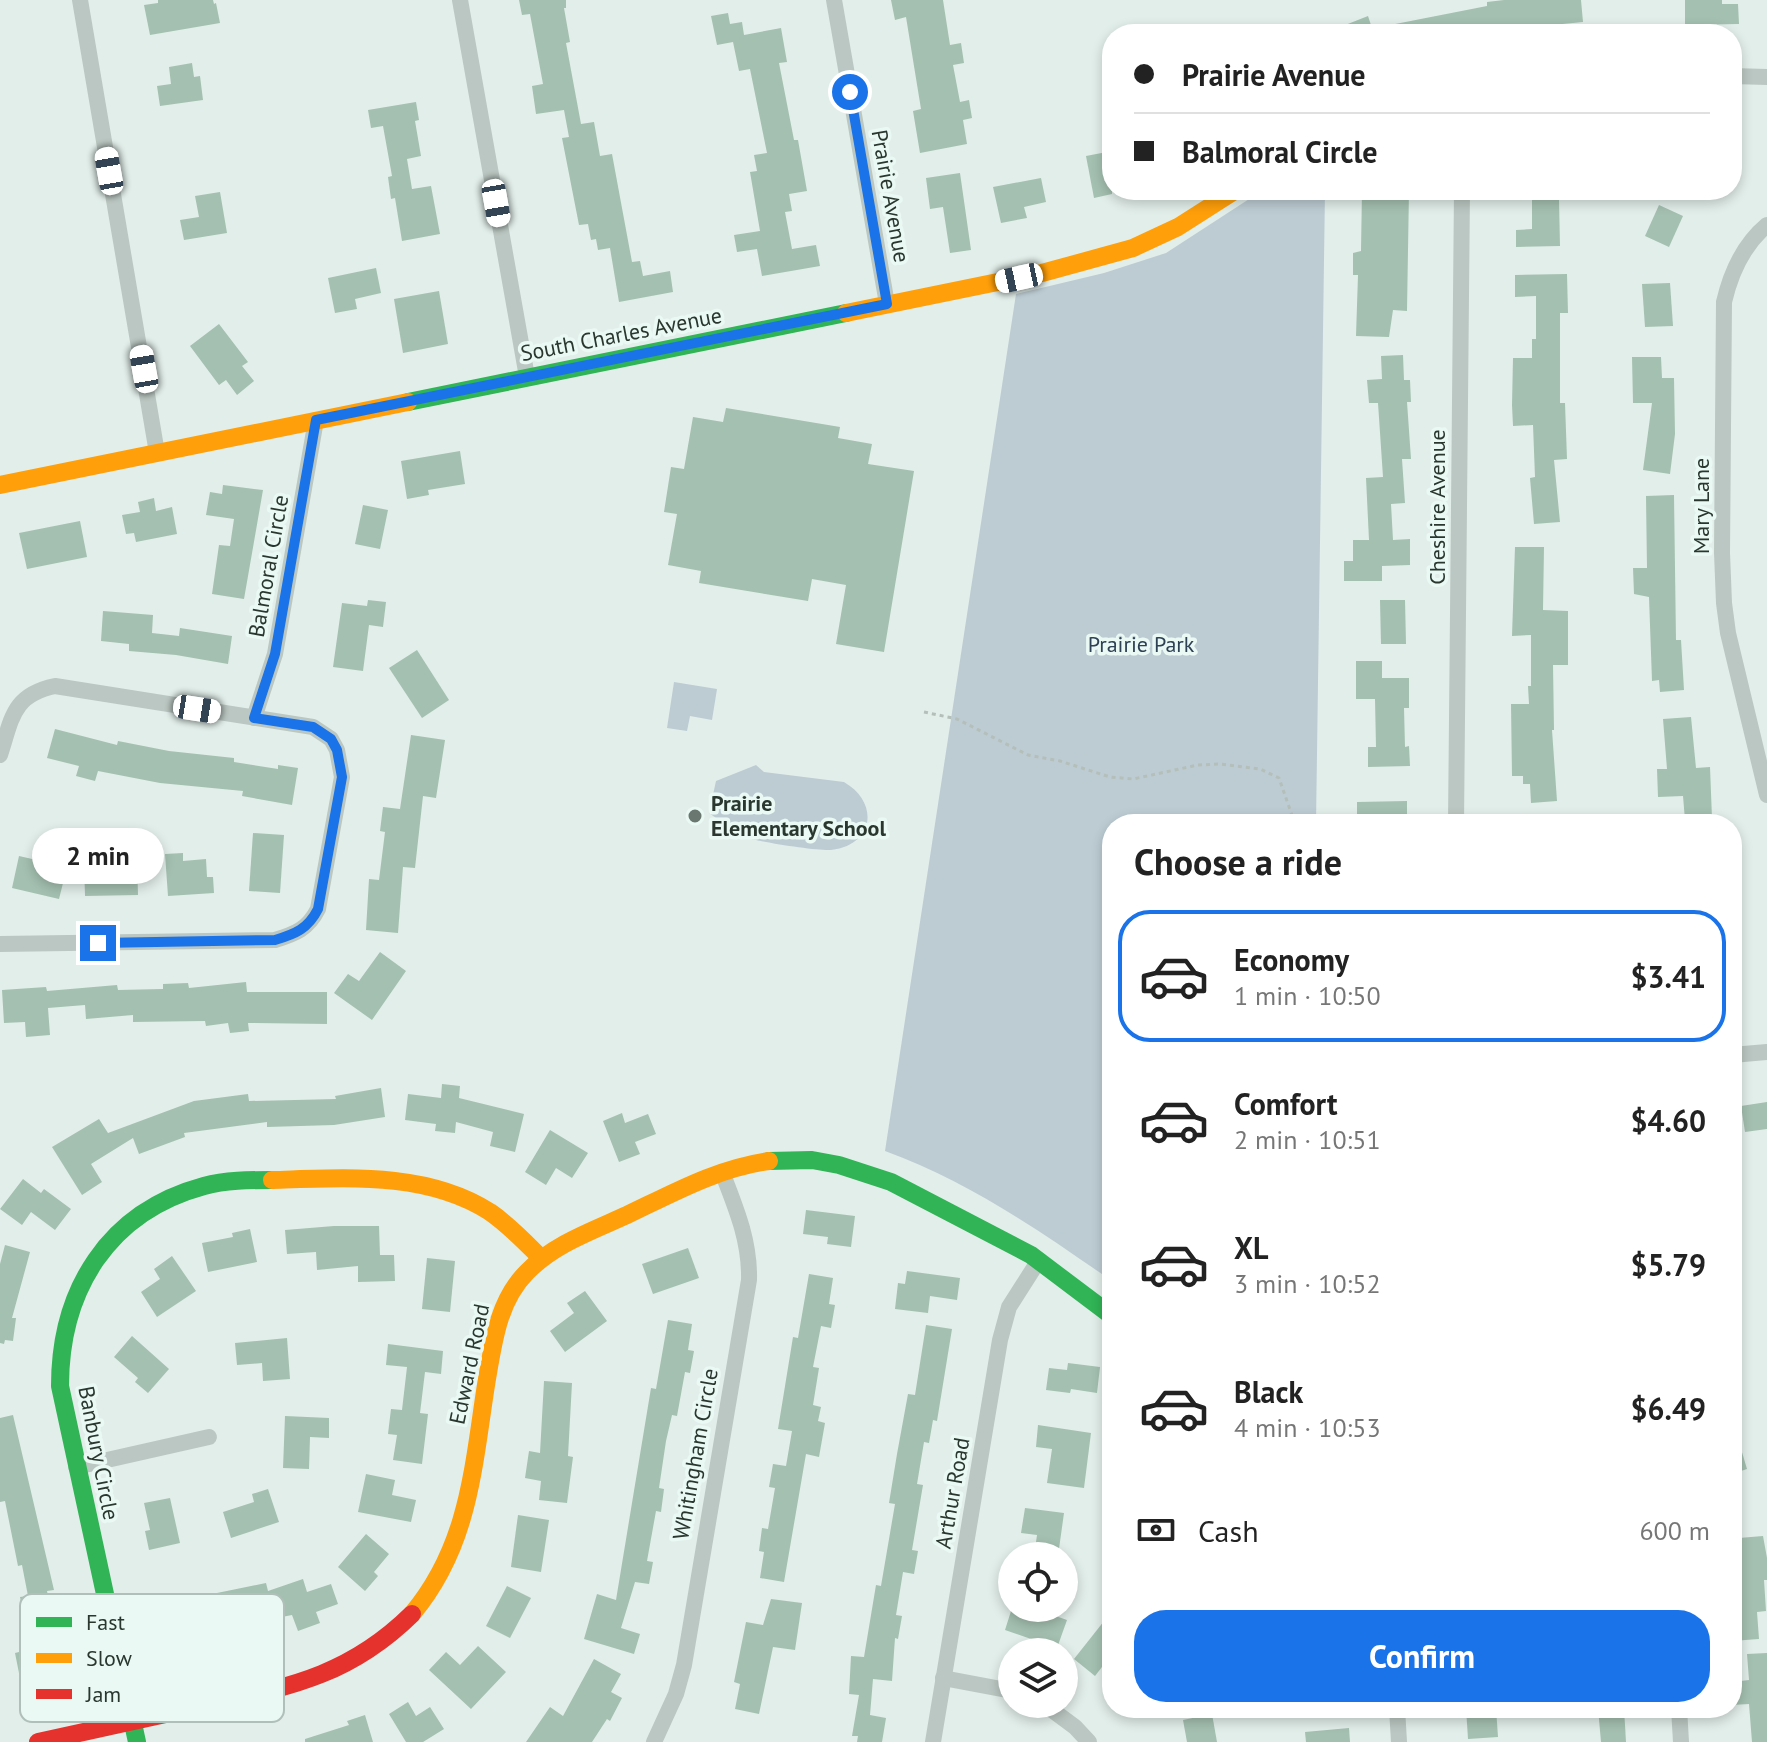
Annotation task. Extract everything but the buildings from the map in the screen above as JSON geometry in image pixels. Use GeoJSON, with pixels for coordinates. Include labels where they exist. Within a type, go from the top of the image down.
{"type":"FeatureCollection","features":[{"type":"Feature","properties":{"kind":"street"},"geometry":{"type":"LineString","coordinates":[[80,0],[157,453]]}},
{"type":"Feature","properties":{"kind":"street"},"geometry":{"type":"LineString","coordinates":[[460,0],[527,377]]}},
{"type":"Feature","properties":{"kind":"street","name":"Prairie Avenue"},"geometry":{"type":"LineString","coordinates":[[834,0],[887,304]]}},
{"type":"Feature","properties":{"kind":"street"},"geometry":{"type":"LineString","coordinates":[[1742,76],[1767,77]]}},
{"type":"Feature","properties":{"kind":"street","name":"South Charles Avenue"},"geometry":{"type":"LineString","coordinates":[[0,485],[995,283],[1098,259],[1133,248],[1178,227],[1220,200]]}},
{"type":"Feature","properties":{"kind":"street","name":"Cheshire Avenue"},"geometry":{"type":"LineString","coordinates":[[1456,814],[1462,200]]}},
{"type":"Feature","properties":{"kind":"street","name":"Mary Lane"},"geometry":{"type":"LineString","coordinates":[[1767,225],[1754,236],[1739,259],[1728,283],[1724,302],[1722,553],[1728,633],[1767,795]]}},
{"type":"Feature","properties":{"kind":"street","name":"Balmoral Circle"},"geometry":{"type":"LineString","coordinates":[[254,718],[275,654],[316,420]]}},
{"type":"Feature","properties":{"kind":"street"},"geometry":{"type":"LineString","coordinates":[[0,755],[16,708],[37,690],[55,686],[313,727],[331,739],[337,750],[342,777],[318,909],[298,933],[275,940],[0,944]]}},
{"type":"Feature","properties":{"kind":"street"},"geometry":{"type":"LineString","coordinates":[[1742,1054],[1767,1052]]}},
{"type":"Feature","properties":{"kind":"street","name":"Edward Road"},"geometry":{"type":"LineString","coordinates":[[284,1687],[314,1680],[361,1657],[388,1638],[411,1616],[440,1575],[456,1542],[466,1506],[493,1346],[504,1306],[524,1273],[567,1242],[722,1172],[757,1162],[792,1159],[838,1163],[865,1170],[933,1201],[1039,1260],[1102,1308]]}},
{"type":"Feature","properties":{"kind":"street","name":"Whitingham Circle"},"geometry":{"type":"LineString","coordinates":[[654,1742],[676,1694],[684,1665],[749,1280],[744,1231],[722,1172]]}},
{"type":"Feature","properties":{"kind":"street","name":"Banbury Circle"},"geometry":{"type":"LineString","coordinates":[[104,1594],[60,1386],[60,1357],[68,1316],[84,1279],[120,1232],[146,1212],[189,1191],[228,1182],[390,1179],[434,1187],[483,1207],[521,1235],[541,1258]]}},
{"type":"Feature","properties":{"kind":"street","name":"Arthur Road"},"geometry":{"type":"LineString","coordinates":[[933,1742],[1002,1331],[1016,1294],[1039,1260]]}},
{"type":"Feature","properties":{"kind":"street"},"geometry":{"type":"LineString","coordinates":[[76,1467],[209,1437]]}},
{"type":"Feature","properties":{"kind":"street"},"geometry":{"type":"LineString","coordinates":[[943,1678],[998,1688]]}},
{"type":"Feature","properties":{"kind":"street"},"geometry":{"type":"LineString","coordinates":[[1063,1718],[1089,1742]]}},
{"type":"Feature","properties":{"kind":"street"},"geometry":{"type":"LineString","coordinates":[[1398,1718],[1399,1742]]}},
{"type":"Feature","properties":{"kind":"street"},"geometry":{"type":"LineString","coordinates":[[1680,1718],[1681,1742]]}},
{"type":"Feature","properties":{"kind":"street"},"geometry":{"type":"LineString","coordinates":[[132,1722],[137,1742]]}},
{"type":"Feature","properties":{"kind":"street","name":"Edward Road"},"geometry":{"type":"LineString","coordinates":[[38,1742],[132,1722]]}},
{"type":"Feature","properties":{"kind":"path"},"geometry":{"type":"LineString","coordinates":[[924,712],[957,719],[1028,755],[1060,761],[1110,777],[1133,779],[1209,764],[1260,769],[1279,778],[1292,814]]}},
{"type":"Feature","properties":{"kind":"green space","name":"Prairie Park"},"geometry":{"type":"Polygon","coordinates":[[[1248,200],[1325,200],[1316,814],[1102,814],[1102,1274],[974,1192],[885,1151],[1016,294],[1104,273],[1166,253],[1248,200]]]}},
{"type":"Feature","properties":{"kind":"green space"},"geometry":{"type":"Polygon","coordinates":[[[674,682],[717,689],[712,720],[690,716],[687,731],[667,728],[674,682]]]}},
{"type":"Feature","properties":{"kind":"green space"},"geometry":{"type":"Polygon","coordinates":[[[756,765],[764,772],[844,782],[856,791],[867,811],[864,832],[845,847],[831,850],[774,844],[736,833],[709,813],[716,781],[756,765]]]}},
{"type":"Feature","properties":{"kind":"traffic: fast"},"geometry":{"type":"LineString","coordinates":[[408,402],[846,313]]}},
{"type":"Feature","properties":{"kind":"traffic: fast"},"geometry":{"type":"LineString","coordinates":[[769,1161],[812,1160],[839,1165],[891,1182],[1031,1255],[1102,1308]]}},
{"type":"Feature","properties":{"kind":"traffic: fast"},"geometry":{"type":"LineString","coordinates":[[105,1594],[60,1386],[62,1351],[80,1287],[116,1235],[170,1198],[229,1181],[272,1180]]}},
{"type":"Feature","properties":{"kind":"traffic: fast"},"geometry":{"type":"LineString","coordinates":[[133,1722],[137,1742]]}},
{"type":"Feature","properties":{"kind":"traffic: slow"},"geometry":{"type":"LineString","coordinates":[[846,313],[1042,273],[1133,248],[1178,227],[1220,200]]}},
{"type":"Feature","properties":{"kind":"traffic: slow"},"geometry":{"type":"LineString","coordinates":[[0,485],[408,402]]}},
{"type":"Feature","properties":{"kind":"traffic: slow"},"geometry":{"type":"LineString","coordinates":[[412,1614],[431,1588],[457,1534],[472,1476],[494,1340],[503,1310],[517,1284],[538,1262],[574,1239],[696,1182],[732,1169],[769,1161]]}},
{"type":"Feature","properties":{"kind":"traffic: slow"},"geometry":{"type":"LineString","coordinates":[[272,1180],[356,1178],[412,1183],[439,1189],[490,1212],[541,1258]]}},
{"type":"Feature","properties":{"kind":"traffic: jam"},"geometry":{"type":"LineString","coordinates":[[284,1687],[362,1654],[412,1614]]}},
{"type":"Feature","properties":{"kind":"traffic: jam"},"geometry":{"type":"LineString","coordinates":[[38,1742],[128,1722]]}},
{"type":"Feature","properties":{"kind":"place","name":"Prairie Elementary School"},"geometry":{"type":"Point","coordinates":[695,816]}},
{"type":"Feature","properties":{"kind":"route"},"geometry":{"type":"LineString","coordinates":[[98,943],[275,940],[298,933],[318,909],[342,777],[337,750],[331,739],[313,727],[254,718],[275,654],[316,420],[887,304],[850,92]]}}]}
